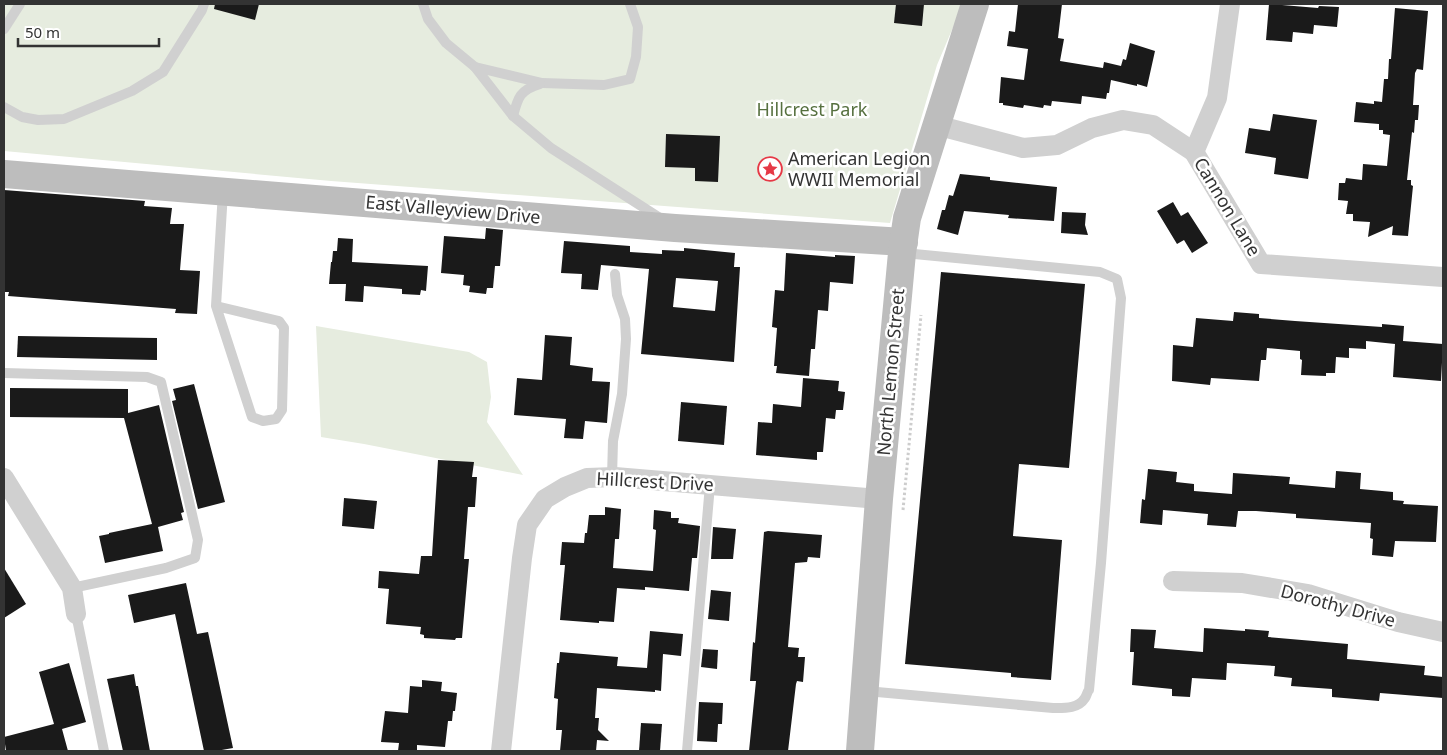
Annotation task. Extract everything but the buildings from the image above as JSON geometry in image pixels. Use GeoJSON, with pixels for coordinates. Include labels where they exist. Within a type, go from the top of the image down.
{"type":"FeatureCollection","features":[{"type":"Feature","properties":{"kind":"street","name":"North Lemon Street"},"geometry":{"type":"LineString","coordinates":[[860,751],[879,499],[907,218],[975,4]]}},
{"type":"Feature","properties":{"kind":"street"},"geometry":{"type":"LineString","coordinates":[[1194,152],[1217,98],[1230,4]]}},
{"type":"Feature","properties":{"kind":"street","name":"Cannon Lane"},"geometry":{"type":"LineString","coordinates":[[936,125],[1023,148],[1057,145],[1092,128],[1123,120],[1154,125],[1194,152],[1260,264],[1443,277]]}},
{"type":"Feature","properties":{"kind":"street","name":"East Valleyview Drive"},"geometry":{"type":"LineString","coordinates":[[4,174],[903,247]]}},
{"type":"Feature","properties":{"kind":"street","name":"Hillcrest Drive"},"geometry":{"type":"LineString","coordinates":[[500,751],[527,525],[545,499],[565,486],[587,478],[612,477],[879,499]]}},
{"type":"Feature","properties":{"kind":"street"},"geometry":{"type":"LineString","coordinates":[[4,478],[72,588],[76,614]]}},
{"type":"Feature","properties":{"kind":"street","name":"Dorothy Drive"},"geometry":{"type":"LineString","coordinates":[[1173,581],[1242,583],[1308,594],[1398,622],[1443,632]]}},
{"type":"Feature","properties":{"kind":"lane"},"geometry":{"type":"LineString","coordinates":[[4,29],[20,4]]}},
{"type":"Feature","properties":{"kind":"lane"},"geometry":{"type":"LineString","coordinates":[[4,106],[22,117],[38,120],[64,119],[132,91],[163,72],[204,4]]}},
{"type":"Feature","properties":{"kind":"lane"},"geometry":{"type":"LineString","coordinates":[[423,4],[428,19],[446,43],[475,67],[513,116],[551,148],[675,228]]}},
{"type":"Feature","properties":{"kind":"lane"},"geometry":{"type":"LineString","coordinates":[[475,67],[542,83],[604,86],[630,79],[636,57],[638,27],[630,4]]}},
{"type":"Feature","properties":{"kind":"lane"},"geometry":{"type":"LineString","coordinates":[[513,116],[518,97],[529,87],[542,83]]}},
{"type":"Feature","properties":{"kind":"lane"},"geometry":{"type":"LineString","coordinates":[[216,306],[279,322],[284,328],[282,410],[276,419],[263,421],[252,417],[216,306],[223,191]]}},
{"type":"Feature","properties":{"kind":"lane"},"geometry":{"type":"LineString","coordinates":[[865,690],[1053,708],[1069,708],[1075,705],[1085,699],[1088,690],[1101,563],[1122,298],[1117,279],[1100,272],[903,247]]}},
{"type":"Feature","properties":{"kind":"lane"},"geometry":{"type":"LineString","coordinates":[[612,477],[614,441],[622,394],[626,339],[625,319],[617,295],[615,274]]}},
{"type":"Feature","properties":{"kind":"lane"},"geometry":{"type":"LineString","coordinates":[[4,373],[147,377],[161,382],[198,540],[195,558],[166,568],[72,588]]}},
{"type":"Feature","properties":{"kind":"lane"},"geometry":{"type":"LineString","coordinates":[[687,751],[710,485]]}},
{"type":"Feature","properties":{"kind":"lane"},"geometry":{"type":"LineString","coordinates":[[76,614],[104,751]]}},
{"type":"Feature","properties":{"kind":"green space","name":"Hillcrest Park"},"geometry":{"type":"Polygon","coordinates":[[[4,4],[963,4],[937,65],[890,223],[331,181],[4,151],[4,4]]]}},
{"type":"Feature","properties":{"kind":"green space"},"geometry":{"type":"Polygon","coordinates":[[[316,326],[469,352],[487,362],[491,397],[487,422],[523,475],[321,437],[316,326]]]}},
{"type":"Feature","properties":{"kind":"place","name":"American Legion WWII Memorial"},"geometry":{"type":"Point","coordinates":[770,169]}}]}
